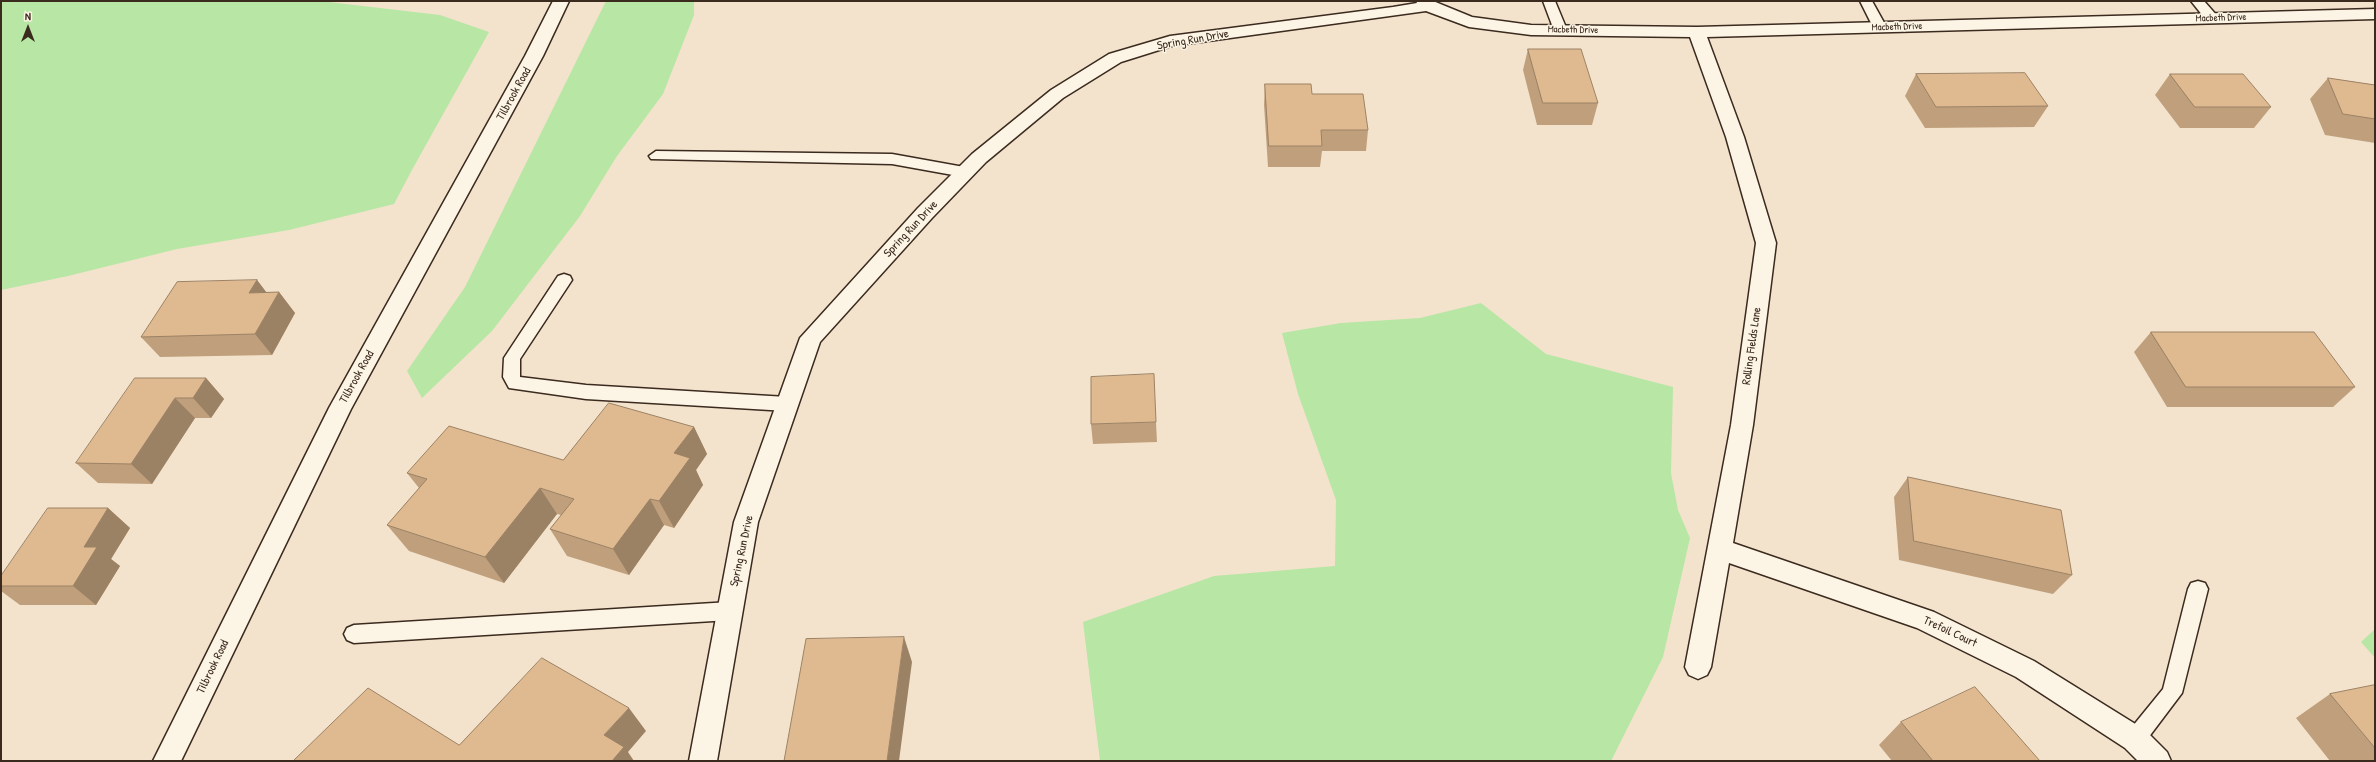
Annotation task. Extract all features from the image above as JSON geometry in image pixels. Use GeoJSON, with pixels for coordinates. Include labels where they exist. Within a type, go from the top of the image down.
{"type":"FeatureCollection","features":[{"type":"Feature","properties":{"kind":"street","name":"Tilbrook Road"},"geometry":{"type":"LineString","coordinates":[[167,761],[340,408],[534,56],[561,1]]}},
{"type":"Feature","properties":{"kind":"street","name":"Macbeth Drive"},"geometry":{"type":"LineString","coordinates":[[1426,3],[1469,22],[1531,30],[1697,32],[2375,14]]}},
{"type":"Feature","properties":{"kind":"street","name":"Spring Run Drive"},"geometry":{"type":"LineString","coordinates":[[703,761],[746,522],[811,338],[964,172],[1057,94],[1115,58],[1170,41],[1393,12],[1426,3]]}},
{"type":"Feature","properties":{"kind":"street","name":"Rolling Fields Lane"},"geometry":{"type":"LineString","coordinates":[[1697,32],[1702,51],[1735,137],[1766,242],[1742,425],[1698,667]]}},
{"type":"Feature","properties":{"kind":"street","name":"Trefoil Court"},"geometry":{"type":"LineString","coordinates":[[1719,549],[1925,620],[2025,669],[2135,739],[2157,761]]}},
{"type":"Feature","properties":{"kind":"lane"},"geometry":{"type":"LineString","coordinates":[[1549,1],[1560,30]]}},
{"type":"Feature","properties":{"kind":"lane"},"geometry":{"type":"LineString","coordinates":[[1866,1],[1880,28]]}},
{"type":"Feature","properties":{"kind":"lane"},"geometry":{"type":"LineString","coordinates":[[2197,1],[2212,18]]}},
{"type":"Feature","properties":{"kind":"lane"},"geometry":{"type":"LineString","coordinates":[[656,156],[892,159],[964,172]]}},
{"type":"Feature","properties":{"kind":"lane"},"geometry":{"type":"LineString","coordinates":[[564,280],[512,358],[511,377],[515,383],[586,392],[788,404]]}},
{"type":"Feature","properties":{"kind":"lane"},"geometry":{"type":"LineString","coordinates":[[2135,739],[2172,693],[2198,588]]}},
{"type":"Feature","properties":{"kind":"lane"},"geometry":{"type":"LineString","coordinates":[[354,634],[730,612]]}},
{"type":"Feature","properties":{"kind":"green space"},"geometry":{"type":"Polygon","coordinates":[[[1,1],[320,1],[440,15],[489,32],[394,204],[289,230],[177,249],[68,276],[1,290],[1,1]]]}},
{"type":"Feature","properties":{"kind":"green space"},"geometry":{"type":"Polygon","coordinates":[[[606,1],[694,1],[694,15],[663,94],[617,156],[580,216],[492,331],[422,398],[407,371],[465,287],[606,1]]]}},
{"type":"Feature","properties":{"kind":"green space"},"geometry":{"type":"Polygon","coordinates":[[[1481,303],[1546,354],[1673,387],[1671,473],[1678,510],[1690,538],[1663,657],[1611,761],[1100,761],[1083,622],[1214,576],[1335,566],[1336,500],[1298,394],[1282,333],[1341,323],[1420,318],[1481,303]]]}},
{"type":"Feature","properties":{"kind":"green space"},"geometry":{"type":"Polygon","coordinates":[[[2375,629],[2375,658],[2361,642],[2375,629]]]}},
{"type":"Feature","properties":{"kind":"building"},"geometry":{"type":"Polygon","coordinates":[[[1528,49],[1581,49],[1598,103],[1543,103],[1528,49]]]}},
{"type":"Feature","properties":{"kind":"building"},"geometry":{"type":"Polygon","coordinates":[[[2025,73],[2048,106],[1936,107],[1916,74],[2025,73]]]}},
{"type":"Feature","properties":{"kind":"building"},"geometry":{"type":"Polygon","coordinates":[[[2170,74],[2243,74],[2271,107],[2195,107],[2170,74]]]}},
{"type":"Feature","properties":{"kind":"building"},"geometry":{"type":"Polygon","coordinates":[[[2328,78],[2375,85],[2375,119],[2343,114],[2328,78]]]}},
{"type":"Feature","properties":{"kind":"building"},"geometry":{"type":"Polygon","coordinates":[[[1265,84],[1311,84],[1312,94],[1363,94],[1368,130],[1321,130],[1322,146],[1269,146],[1265,84]]]}},
{"type":"Feature","properties":{"kind":"building"},"geometry":{"type":"Polygon","coordinates":[[[257,280],[249,293],[279,292],[255,334],[141,337],[177,282],[257,280]]]}},
{"type":"Feature","properties":{"kind":"building"},"geometry":{"type":"Polygon","coordinates":[[[2151,332],[2314,332],[2355,387],[2186,387],[2151,332]]]}},
{"type":"Feature","properties":{"kind":"building"},"geometry":{"type":"Polygon","coordinates":[[[1154,374],[1156,422],[1091,424],[1091,377],[1154,374]]]}},
{"type":"Feature","properties":{"kind":"building"},"geometry":{"type":"Polygon","coordinates":[[[135,378],[206,378],[193,398],[175,398],[131,464],[76,463],[135,378]]]}},
{"type":"Feature","properties":{"kind":"building"},"geometry":{"type":"Polygon","coordinates":[[[609,403],[694,427],[674,453],[690,458],[659,501],[650,499],[613,549],[550,529],[574,499],[540,488],[485,557],[387,525],[427,479],[407,473],[449,426],[563,460],[609,403]]]}},
{"type":"Feature","properties":{"kind":"building"},"geometry":{"type":"Polygon","coordinates":[[[1908,477],[2061,510],[2072,575],[1914,541],[1908,477]]]}},
{"type":"Feature","properties":{"kind":"building"},"geometry":{"type":"Polygon","coordinates":[[[48,508],[108,508],[84,547],[97,547],[73,586],[1,586],[1,576],[48,508]]]}},
{"type":"Feature","properties":{"kind":"building"},"geometry":{"type":"Polygon","coordinates":[[[904,637],[887,761],[784,761],[806,639],[904,637]]]}},
{"type":"Feature","properties":{"kind":"building"},"geometry":{"type":"Polygon","coordinates":[[[542,658],[629,708],[604,735],[624,747],[612,761],[293,761],[368,688],[459,745],[542,658]]]}},
{"type":"Feature","properties":{"kind":"building"},"geometry":{"type":"Polygon","coordinates":[[[2375,685],[2375,748],[2330,694],[2375,685]]]}},
{"type":"Feature","properties":{"kind":"building"},"geometry":{"type":"Polygon","coordinates":[[[1975,687],[2040,761],[1933,761],[1901,722],[1975,687]]]}}]}
